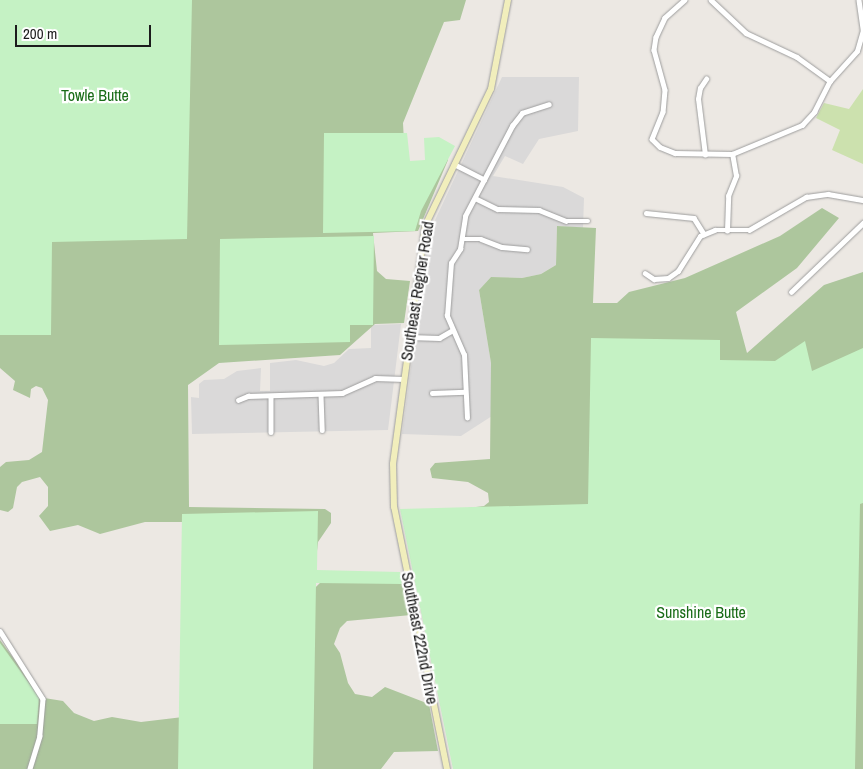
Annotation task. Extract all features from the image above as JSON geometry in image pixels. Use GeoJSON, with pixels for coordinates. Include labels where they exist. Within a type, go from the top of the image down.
{"type":"FeatureCollection","features":[{"type":"Feature","properties":{"kind":"main road","name":"Southeast Regner Road"},"geometry":{"type":"LineString","coordinates":[[394,507],[393,464],[425,226],[491,89],[508,0]]}},
{"type":"Feature","properties":{"kind":"main road","name":"Southeast 222nd Drive"},"geometry":{"type":"LineString","coordinates":[[394,507],[447,769]]}},
{"type":"Feature","properties":{"kind":"street"},"geometry":{"type":"LineString","coordinates":[[686,0],[665,18],[656,37],[654,50],[665,90],[663,112],[652,139],[660,147],[675,153],[705,155],[732,154],[802,125],[814,112],[830,81],[857,50],[863,30],[859,0]]}},
{"type":"Feature","properties":{"kind":"street"},"geometry":{"type":"LineString","coordinates":[[711,0],[746,33],[797,57],[830,81]]}},
{"type":"Feature","properties":{"kind":"street"},"geometry":{"type":"LineString","coordinates":[[705,155],[698,99],[700,88],[706,79]]}},
{"type":"Feature","properties":{"kind":"street"},"geometry":{"type":"LineString","coordinates":[[466,418],[464,355],[451,332],[446,302],[449,272],[462,239],[465,216],[512,126],[521,111],[549,104]]}},
{"type":"Feature","properties":{"kind":"street"},"geometry":{"type":"LineString","coordinates":[[727,231],[728,196],[736,176],[732,154]]}},
{"type":"Feature","properties":{"kind":"street"},"geometry":{"type":"LineString","coordinates":[[454,164],[484,179]]}},
{"type":"Feature","properties":{"kind":"street"},"geometry":{"type":"LineString","coordinates":[[645,273],[659,280],[674,275],[696,239],[704,234],[749,230],[806,197],[828,194],[863,200]]}},
{"type":"Feature","properties":{"kind":"street"},"geometry":{"type":"LineString","coordinates":[[475,198],[498,209],[539,210],[566,221],[588,221]]}},
{"type":"Feature","properties":{"kind":"street"},"geometry":{"type":"LineString","coordinates":[[646,213],[694,218],[704,234]]}},
{"type":"Feature","properties":{"kind":"street"},"geometry":{"type":"LineString","coordinates":[[791,292],[863,223]]}},
{"type":"Feature","properties":{"kind":"street"},"geometry":{"type":"LineString","coordinates":[[462,239],[481,239],[502,247],[527,249]]}},
{"type":"Feature","properties":{"kind":"street"},"geometry":{"type":"LineString","coordinates":[[409,337],[439,338],[451,332]]}},
{"type":"Feature","properties":{"kind":"street"},"geometry":{"type":"LineString","coordinates":[[238,400],[248,396],[321,395],[350,391],[375,378],[404,379]]}},
{"type":"Feature","properties":{"kind":"street"},"geometry":{"type":"LineString","coordinates":[[432,393],[465,392]]}},
{"type":"Feature","properties":{"kind":"street"},"geometry":{"type":"LineString","coordinates":[[321,395],[322,430]]}},
{"type":"Feature","properties":{"kind":"street"},"geometry":{"type":"LineString","coordinates":[[271,396],[271,432]]}},
{"type":"Feature","properties":{"kind":"street"},"geometry":{"type":"LineString","coordinates":[[0,631],[43,699],[40,736],[30,769]]}},
{"type":"Feature","properties":{"kind":"shaded area"},"geometry":{"type":"Polygon","coordinates":[[[502,77],[579,77],[578,131],[539,139],[523,164],[505,156],[493,176],[563,187],[584,198],[583,228],[557,226],[556,265],[541,274],[522,278],[491,277],[479,290],[491,363],[492,416],[461,436],[402,434],[429,233],[502,77]]]}},
{"type":"Feature","properties":{"kind":"shaded area"},"geometry":{"type":"Polygon","coordinates":[[[401,324],[388,430],[192,434],[191,397],[199,398],[199,384],[204,380],[224,379],[237,371],[261,368],[260,391],[270,391],[270,363],[296,360],[324,366],[334,363],[349,349],[371,348],[371,325],[401,324]]]}},
{"type":"Feature","properties":{"kind":"green space"},"geometry":{"type":"Polygon","coordinates":[[[0,0],[466,0],[460,20],[444,22],[403,123],[405,161],[426,161],[447,156],[448,160],[418,231],[373,233],[377,271],[386,279],[410,281],[404,323],[375,324],[340,355],[219,363],[188,385],[189,507],[325,509],[331,513],[331,523],[318,542],[316,560],[185,522],[145,522],[100,534],[78,525],[50,531],[39,516],[48,506],[48,487],[40,477],[22,482],[17,487],[13,508],[8,512],[0,510],[0,467],[6,462],[29,460],[42,452],[48,400],[42,388],[36,386],[31,389],[30,398],[13,390],[15,381],[0,368],[0,0]]]}},
{"type":"Feature","properties":{"kind":"green space","name":"Towle Butte"},"geometry":{"type":"Polygon","coordinates":[[[0,0],[192,0],[187,239],[52,242],[51,335],[0,335],[0,0]]]}},
{"type":"Feature","properties":{"kind":"green space"},"geometry":{"type":"Polygon","coordinates":[[[863,89],[863,164],[832,150],[840,130],[816,118],[824,103],[849,109],[863,89]]]}},
{"type":"Feature","properties":{"kind":"green space"},"geometry":{"type":"Polygon","coordinates":[[[324,133],[407,133],[410,161],[425,160],[424,138],[439,137],[455,146],[421,211],[415,231],[323,233],[324,133]]]}},
{"type":"Feature","properties":{"kind":"green space","name":"Sunshine Butte"},"geometry":{"type":"Polygon","coordinates":[[[822,208],[839,218],[797,268],[736,312],[747,353],[824,285],[863,272],[863,769],[531,769],[460,509],[484,506],[489,502],[488,493],[468,482],[432,478],[430,469],[435,463],[490,459],[491,363],[479,290],[491,277],[522,278],[541,274],[556,265],[557,226],[596,228],[593,303],[617,303],[629,292],[685,278],[780,236],[822,208]]]}},
{"type":"Feature","properties":{"kind":"green space"},"geometry":{"type":"Polygon","coordinates":[[[374,236],[373,325],[350,325],[350,342],[219,345],[220,239],[374,236]]]}},
{"type":"Feature","properties":{"kind":"green space","name":"Sunshine Butte"},"geometry":{"type":"Polygon","coordinates":[[[591,338],[720,340],[720,360],[775,361],[805,341],[812,371],[863,348],[863,503],[860,504],[855,769],[453,769],[400,509],[588,504],[591,338]]]}},
{"type":"Feature","properties":{"kind":"green space"},"geometry":{"type":"Polygon","coordinates":[[[318,511],[317,570],[400,572],[402,584],[316,583],[313,769],[178,769],[182,514],[318,511]]]}},
{"type":"Feature","properties":{"kind":"green space"},"geometry":{"type":"Polygon","coordinates":[[[322,581],[405,583],[411,615],[347,621],[340,628],[334,644],[340,653],[348,683],[355,694],[372,697],[385,687],[429,704],[438,751],[394,752],[381,769],[0,769],[0,640],[31,682],[38,697],[63,701],[74,713],[94,721],[112,717],[141,722],[183,717],[322,581]]]}},
{"type":"Feature","properties":{"kind":"green space"},"geometry":{"type":"Polygon","coordinates":[[[0,643],[39,697],[37,724],[0,724],[0,643]]]}}]}
